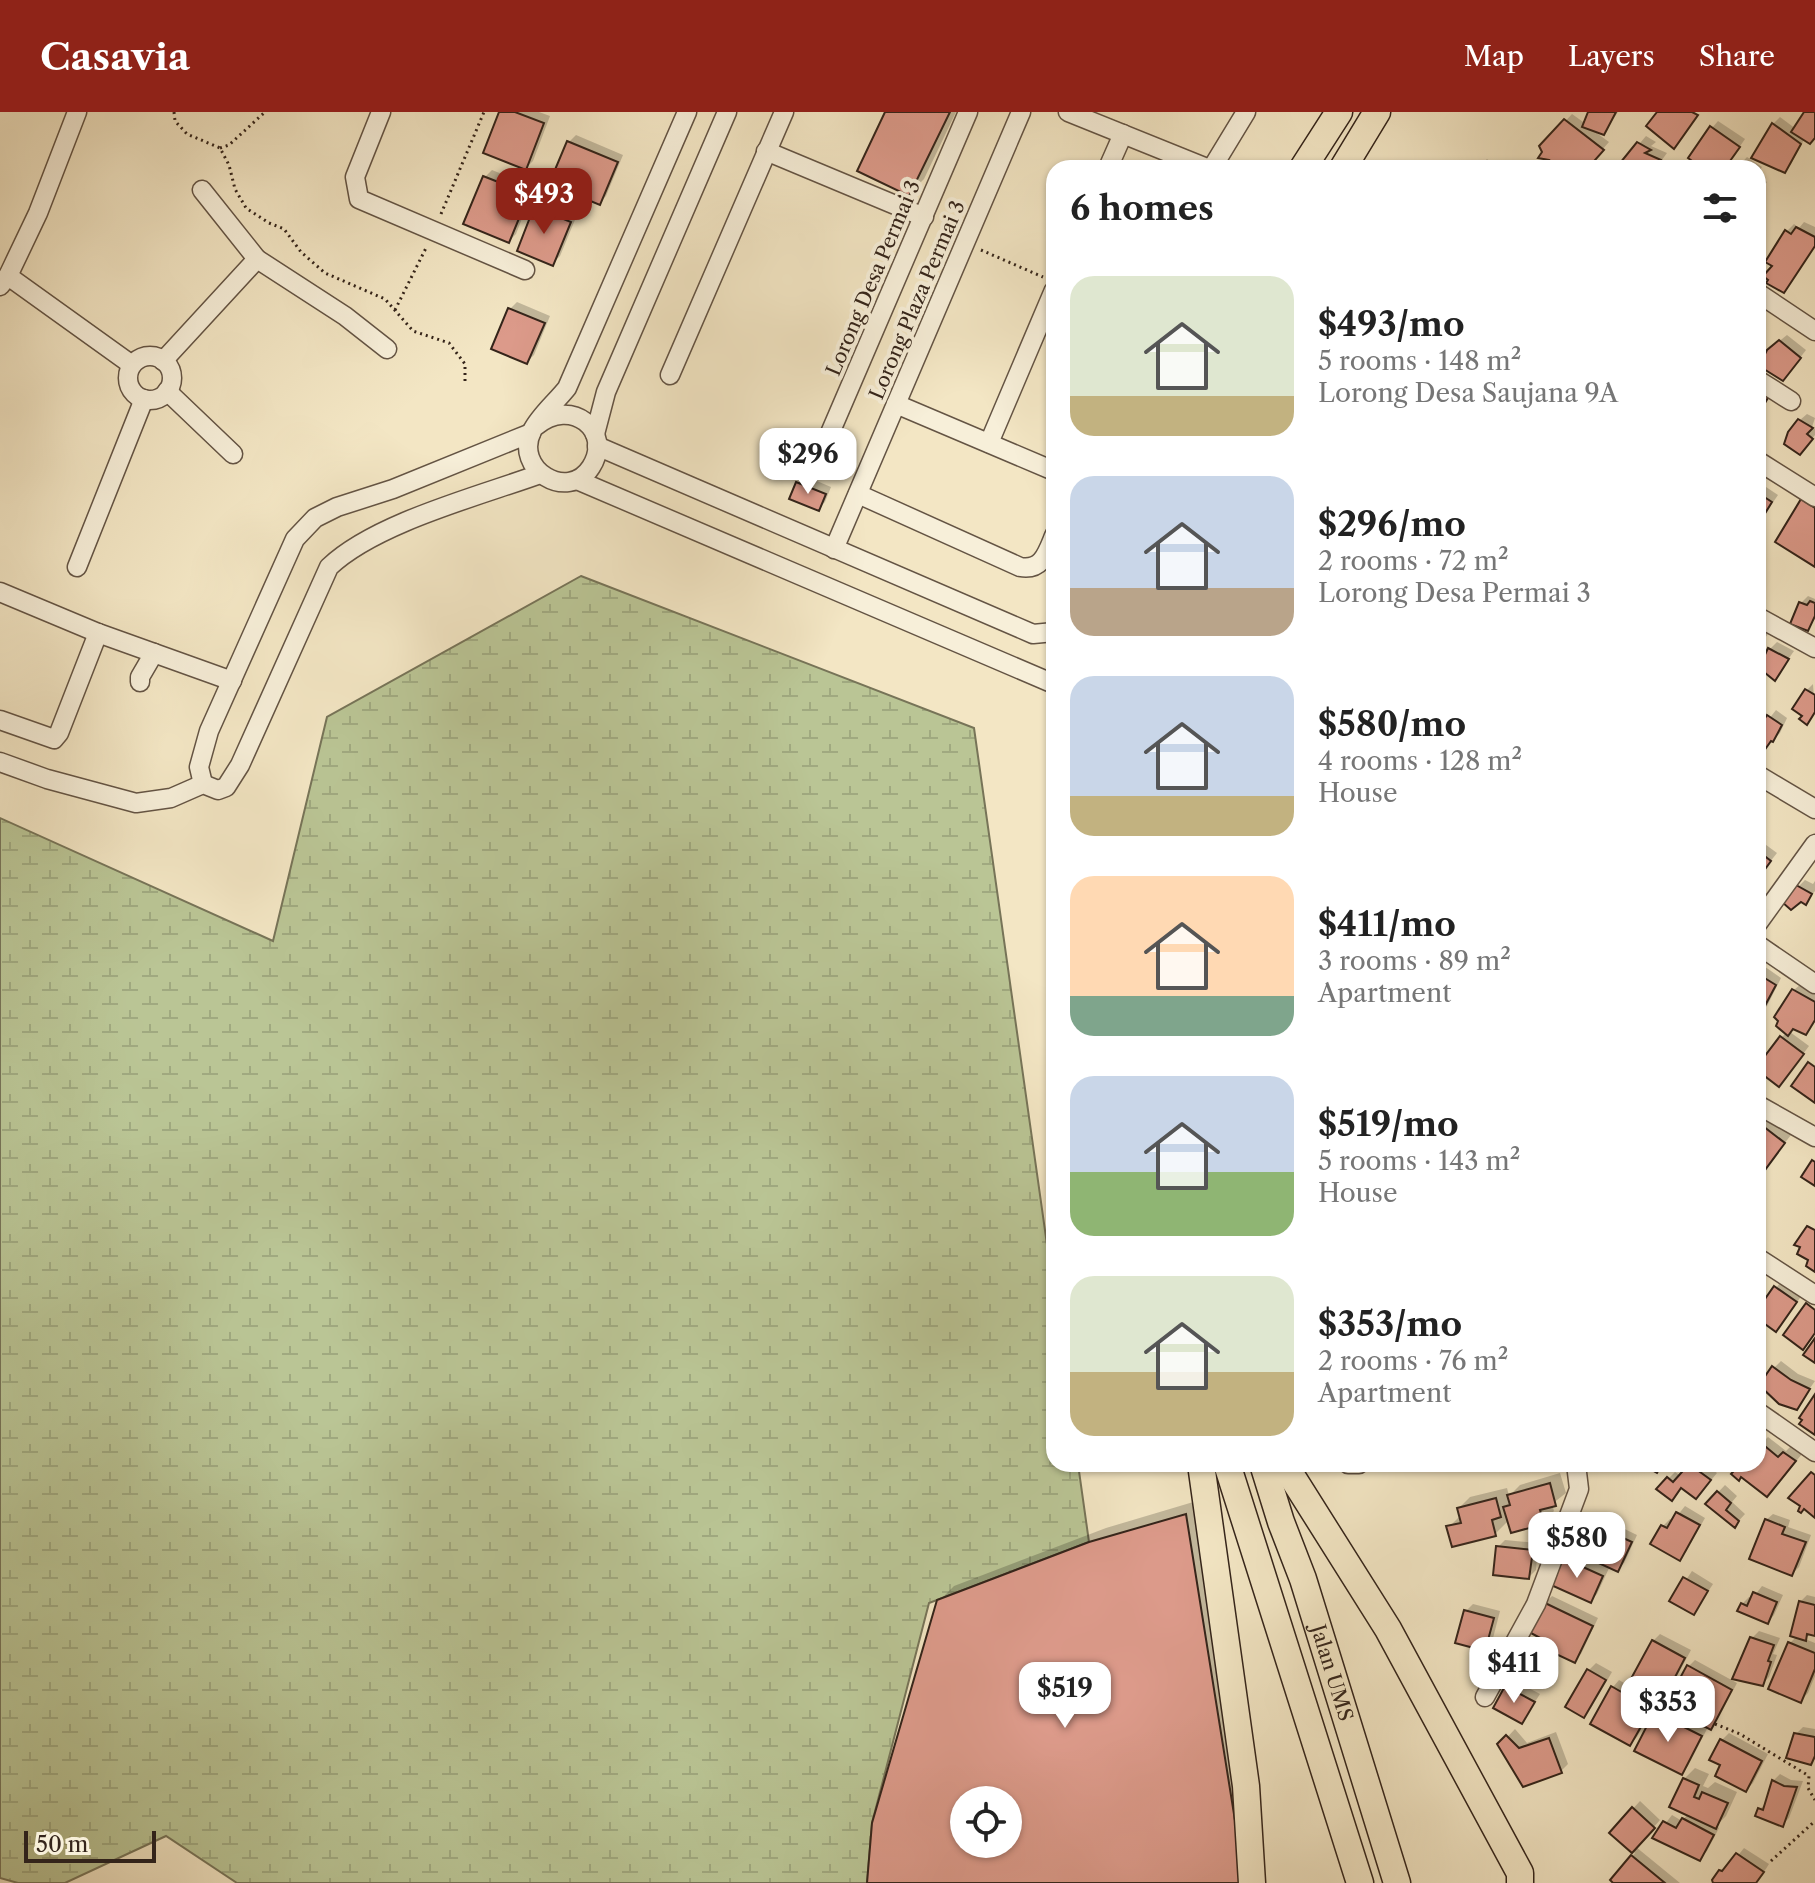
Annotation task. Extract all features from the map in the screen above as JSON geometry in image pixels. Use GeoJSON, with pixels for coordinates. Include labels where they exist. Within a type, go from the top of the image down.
{"type":"FeatureCollection","features":[{"type":"Feature","properties":{"kind":"highway"},"geometry":{"type":"LineString","coordinates":[[1308,160],[1339,112]]}},
{"type":"Feature","properties":{"kind":"highway"},"geometry":{"type":"LineString","coordinates":[[1355,160],[1377,112]]}},
{"type":"Feature","properties":{"kind":"highway"},"geometry":{"type":"LineString","coordinates":[[1202,1472],[1246,1786],[1252,1883]]}},
{"type":"Feature","properties":{"kind":"highway","name":"Jalan UMS"},"geometry":{"type":"LineString","coordinates":[[1230,1472],[1360,1883]]}},
{"type":"Feature","properties":{"kind":"highway","name":"Jalan UMS"},"geometry":{"type":"LineString","coordinates":[[1265,1472],[1303,1579],[1397,1883]]}},
{"type":"Feature","properties":{"kind":"highway"},"geometry":{"type":"LineString","coordinates":[[1289,1472],[1388,1629],[1520,1873],[1520,1883]]}},
{"type":"Feature","properties":{"kind":"street"},"geometry":{"type":"LineString","coordinates":[[77,112],[38,213],[4,281],[132,365]]}},
{"type":"Feature","properties":{"kind":"street"},"geometry":{"type":"LineString","coordinates":[[381,112],[355,177],[359,199],[525,270]]}},
{"type":"Feature","properties":{"kind":"street"},"geometry":{"type":"LineString","coordinates":[[687,112],[567,388],[533,429],[528,455],[540,474],[557,482],[577,480],[1046,681]]}},
{"type":"Feature","properties":{"kind":"street"},"geometry":{"type":"LineString","coordinates":[[577,480],[592,466],[606,392],[727,112]]}},
{"type":"Feature","properties":{"kind":"street"},"geometry":{"type":"LineString","coordinates":[[670,375],[784,112]]}},
{"type":"Feature","properties":{"kind":"street","name":"Lorong Desa Permai 3"},"geometry":{"type":"LineString","coordinates":[[818,461],[968,112]]}},
{"type":"Feature","properties":{"kind":"street","name":"Lorong Plaza Permai 3"},"geometry":{"type":"LineString","coordinates":[[834,549],[1021,112]]}},
{"type":"Feature","properties":{"kind":"street"},"geometry":{"type":"LineString","coordinates":[[1068,112],[1190,160]]}},
{"type":"Feature","properties":{"kind":"street"},"geometry":{"type":"LineString","coordinates":[[1215,160],[1246,112]]}},
{"type":"Feature","properties":{"kind":"street"},"geometry":{"type":"LineString","coordinates":[[1112,160],[1123,134]]}},
{"type":"Feature","properties":{"kind":"street"},"geometry":{"type":"LineString","coordinates":[[766,151],[924,217]]}},
{"type":"Feature","properties":{"kind":"street"},"geometry":{"type":"LineString","coordinates":[[202,190],[257,259],[345,316],[387,349]]}},
{"type":"Feature","properties":{"kind":"street"},"geometry":{"type":"LineString","coordinates":[[163,361],[257,259]]}},
{"type":"Feature","properties":{"kind":"street"},"geometry":{"type":"LineString","coordinates":[[1766,298],[1815,331]]}},
{"type":"Feature","properties":{"kind":"street"},"geometry":{"type":"LineString","coordinates":[[989,443],[1046,309]]}},
{"type":"Feature","properties":{"kind":"street"},"geometry":{"type":"LineString","coordinates":[[150,356],[163,361],[171,372],[167,391],[157,398],[138,396],[129,385],[132,365],[150,356]]}},
{"type":"Feature","properties":{"kind":"street"},"geometry":{"type":"LineString","coordinates":[[1766,385],[1791,401]]}},
{"type":"Feature","properties":{"kind":"street"},"geometry":{"type":"LineString","coordinates":[[167,391],[233,454]]}},
{"type":"Feature","properties":{"kind":"street"},"geometry":{"type":"LineString","coordinates":[[77,567],[144,399]]}},
{"type":"Feature","properties":{"kind":"street"},"geometry":{"type":"LineString","coordinates":[[896,404],[1046,468]]}},
{"type":"Feature","properties":{"kind":"street"},"geometry":{"type":"LineString","coordinates":[[203,784],[200,755],[295,539],[315,518],[337,507],[393,489],[533,429],[556,414],[567,413],[579,417],[596,440],[834,549],[1033,634],[1046,633]]}},
{"type":"Feature","properties":{"kind":"street"},"geometry":{"type":"LineString","coordinates":[[1766,466],[1815,497]]}},
{"type":"Feature","properties":{"kind":"street"},"geometry":{"type":"LineString","coordinates":[[0,762],[47,779],[136,803],[171,798],[203,784],[218,790],[226,787],[329,567],[343,554],[381,533],[540,474]]}},
{"type":"Feature","properties":{"kind":"street"},"geometry":{"type":"LineString","coordinates":[[858,494],[1020,567],[1027,569],[1038,565],[1046,556]]}},
{"type":"Feature","properties":{"kind":"street"},"geometry":{"type":"LineString","coordinates":[[0,592],[98,633],[232,681]]}},
{"type":"Feature","properties":{"kind":"street"},"geometry":{"type":"LineString","coordinates":[[1766,621],[1815,648]]}},
{"type":"Feature","properties":{"kind":"street"},"geometry":{"type":"LineString","coordinates":[[0,720],[54,739],[98,633]]}},
{"type":"Feature","properties":{"kind":"street"},"geometry":{"type":"LineString","coordinates":[[140,682],[154,653]]}},
{"type":"Feature","properties":{"kind":"street"},"geometry":{"type":"LineString","coordinates":[[1766,780],[1815,809]]}},
{"type":"Feature","properties":{"kind":"street"},"geometry":{"type":"LineString","coordinates":[[1766,911],[1815,844]]}},
{"type":"Feature","properties":{"kind":"street"},"geometry":{"type":"LineString","coordinates":[[1766,950],[1815,984]]}},
{"type":"Feature","properties":{"kind":"street"},"geometry":{"type":"LineString","coordinates":[[1766,1109],[1815,1137]]}},
{"type":"Feature","properties":{"kind":"street"},"geometry":{"type":"LineString","coordinates":[[1766,1263],[1815,1295]]}},
{"type":"Feature","properties":{"kind":"street"},"geometry":{"type":"LineString","coordinates":[[1766,1418],[1815,1452]]}},
{"type":"Feature","properties":{"kind":"street"},"geometry":{"type":"LineString","coordinates":[[1485,1697],[1536,1604],[1579,1489],[1577,1472]]}},
{"type":"Feature","properties":{"kind":"path"},"geometry":{"type":"LineString","coordinates":[[174,112],[175,121],[187,134],[220,148],[229,165],[235,189],[246,208],[284,229],[301,252],[325,273],[385,299],[413,331],[449,343],[465,364],[465,385]]}},
{"type":"Feature","properties":{"kind":"path"},"geometry":{"type":"LineString","coordinates":[[220,148],[229,145],[265,112]]}},
{"type":"Feature","properties":{"kind":"path"},"geometry":{"type":"LineString","coordinates":[[395,310],[434,232],[484,112]]}},
{"type":"Feature","properties":{"kind":"path"},"geometry":{"type":"LineString","coordinates":[[964,242],[1046,278]]}},
{"type":"Feature","properties":{"kind":"path"},"geometry":{"type":"LineString","coordinates":[[1715,1724],[1740,1734],[1809,1776],[1808,1788],[1815,1800]]}},
{"type":"Feature","properties":{"kind":"path"},"geometry":{"type":"LineString","coordinates":[[1771,1861],[1815,1821]]}},
{"type":"Feature","properties":{"kind":"green space"},"geometry":{"type":"Polygon","coordinates":[[[581,576],[974,728],[1046,1237],[1046,1472],[1079,1472],[1089,1542],[929,1603],[872,1823],[867,1883],[237,1883],[166,1836],[65,1883],[18,1883],[0,1878],[0,818],[273,941],[327,717],[581,576]]]}},
{"type":"Feature","properties":{"kind":"building"},"geometry":{"type":"Polygon","coordinates":[[[499,112],[515,112],[544,123],[526,170],[483,153],[499,112]]]}},
{"type":"Feature","properties":{"kind":"building"},"geometry":{"type":"Polygon","coordinates":[[[885,112],[950,112],[909,196],[857,171],[885,112]]]}},
{"type":"Feature","properties":{"kind":"building"},"geometry":{"type":"Polygon","coordinates":[[[1588,112],[1616,112],[1604,135],[1582,127],[1588,112]]]}},
{"type":"Feature","properties":{"kind":"building"},"geometry":{"type":"Polygon","coordinates":[[[1657,112],[1692,112],[1698,115],[1674,149],[1646,126],[1657,112]]]}},
{"type":"Feature","properties":{"kind":"building"},"geometry":{"type":"Polygon","coordinates":[[[1804,112],[1815,112],[1815,138],[1810,144],[1791,132],[1804,112]]]}},
{"type":"Feature","properties":{"kind":"building"},"geometry":{"type":"Polygon","coordinates":[[[1564,119],[1604,150],[1595,160],[1549,160],[1538,158],[1542,152],[1539,146],[1564,119]]]}},
{"type":"Feature","properties":{"kind":"building"},"geometry":{"type":"Polygon","coordinates":[[[1772,123],[1801,144],[1785,173],[1766,165],[1766,160],[1751,158],[1772,123]]]}},
{"type":"Feature","properties":{"kind":"building"},"geometry":{"type":"Polygon","coordinates":[[[1710,126],[1740,147],[1731,160],[1688,158],[1710,126]]]}},
{"type":"Feature","properties":{"kind":"building"},"geometry":{"type":"Polygon","coordinates":[[[567,141],[618,162],[600,205],[549,184],[567,141]]]}},
{"type":"Feature","properties":{"kind":"building"},"geometry":{"type":"Polygon","coordinates":[[[1637,142],[1651,150],[1645,153],[1661,160],[1622,160],[1637,142]]]}},
{"type":"Feature","properties":{"kind":"building"},"geometry":{"type":"Polygon","coordinates":[[[483,176],[529,194],[509,243],[463,224],[483,176]]]}},
{"type":"Feature","properties":{"kind":"building"},"geometry":{"type":"Polygon","coordinates":[[[534,207],[571,222],[553,266],[517,251],[534,207]]]}},
{"type":"Feature","properties":{"kind":"building"},"geometry":{"type":"Polygon","coordinates":[[[1796,227],[1815,237],[1815,246],[1784,293],[1766,283],[1766,273],[1772,266],[1766,260],[1785,230],[1791,234],[1796,227]]]}},
{"type":"Feature","properties":{"kind":"building"},"geometry":{"type":"Polygon","coordinates":[[[508,308],[545,323],[527,364],[491,349],[508,308]]]}},
{"type":"Feature","properties":{"kind":"building"},"geometry":{"type":"Polygon","coordinates":[[[1779,340],[1801,358],[1783,381],[1766,370],[1767,350],[1779,340]]]}},
{"type":"Feature","properties":{"kind":"building"},"geometry":{"type":"Polygon","coordinates":[[[1798,419],[1813,428],[1807,434],[1813,439],[1800,455],[1784,444],[1798,419]]]}},
{"type":"Feature","properties":{"kind":"building"},"geometry":{"type":"Polygon","coordinates":[[[796,482],[826,494],[819,511],[789,499],[796,482]]]}},
{"type":"Feature","properties":{"kind":"building"},"geometry":{"type":"Polygon","coordinates":[[[1766,498],[1772,502],[1766,512],[1766,498]]]}},
{"type":"Feature","properties":{"kind":"building"},"geometry":{"type":"Polygon","coordinates":[[[1801,499],[1815,508],[1815,567],[1775,542],[1801,499]]]}},
{"type":"Feature","properties":{"kind":"building"},"geometry":{"type":"Polygon","coordinates":[[[1810,601],[1815,603],[1815,616],[1808,631],[1790,624],[1799,602],[1807,605],[1810,601]]]}},
{"type":"Feature","properties":{"kind":"building"},"geometry":{"type":"Polygon","coordinates":[[[1768,648],[1789,659],[1775,681],[1766,674],[1768,648]]]}},
{"type":"Feature","properties":{"kind":"building"},"geometry":{"type":"Polygon","coordinates":[[[1805,689],[1815,695],[1815,712],[1807,725],[1799,719],[1802,716],[1792,709],[1805,689]]]}},
{"type":"Feature","properties":{"kind":"building"},"geometry":{"type":"Polygon","coordinates":[[[1766,717],[1782,725],[1766,748],[1766,717]]]}},
{"type":"Feature","properties":{"kind":"building"},"geometry":{"type":"Polygon","coordinates":[[[1796,885],[1812,894],[1806,905],[1801,902],[1791,910],[1782,902],[1796,885]]]}},
{"type":"Feature","properties":{"kind":"building"},"geometry":{"type":"Polygon","coordinates":[[[1766,979],[1776,985],[1766,1004],[1766,979]]]}},
{"type":"Feature","properties":{"kind":"building"},"geometry":{"type":"Polygon","coordinates":[[[1792,989],[1815,1002],[1815,1020],[1806,1035],[1793,1029],[1788,1036],[1776,1026],[1778,1021],[1774,1017],[1792,989]]]}},
{"type":"Feature","properties":{"kind":"building"},"geometry":{"type":"Polygon","coordinates":[[[1780,1036],[1804,1054],[1779,1087],[1766,1077],[1766,1054],[1780,1036]]]}},
{"type":"Feature","properties":{"kind":"building"},"geometry":{"type":"Polygon","coordinates":[[[1808,1062],[1815,1067],[1815,1103],[1791,1086],[1808,1062]]]}},
{"type":"Feature","properties":{"kind":"building"},"geometry":{"type":"Polygon","coordinates":[[[1766,1128],[1785,1143],[1766,1169],[1766,1128]]]}},
{"type":"Feature","properties":{"kind":"building"},"geometry":{"type":"Polygon","coordinates":[[[1812,1160],[1815,1162],[1815,1186],[1801,1177],[1812,1160]]]}},
{"type":"Feature","properties":{"kind":"building"},"geometry":{"type":"Polygon","coordinates":[[[1807,1226],[1815,1230],[1815,1272],[1806,1266],[1808,1260],[1797,1254],[1800,1247],[1794,1245],[1807,1226]]]}},
{"type":"Feature","properties":{"kind":"building"},"geometry":{"type":"Polygon","coordinates":[[[1774,1286],[1797,1302],[1776,1332],[1766,1325],[1766,1298],[1774,1286]]]}},
{"type":"Feature","properties":{"kind":"building"},"geometry":{"type":"Polygon","coordinates":[[[1806,1303],[1815,1310],[1815,1333],[1803,1350],[1783,1335],[1806,1303]]]}},
{"type":"Feature","properties":{"kind":"building"},"geometry":{"type":"Polygon","coordinates":[[[1815,1338],[1815,1363],[1803,1355],[1815,1338]]]}},
{"type":"Feature","properties":{"kind":"building"},"geometry":{"type":"Polygon","coordinates":[[[1772,1366],[1810,1389],[1797,1410],[1779,1404],[1766,1392],[1766,1375],[1772,1366]]]}},
{"type":"Feature","properties":{"kind":"building"},"geometry":{"type":"Polygon","coordinates":[[[1815,1394],[1815,1435],[1799,1424],[1802,1420],[1799,1418],[1815,1394]]]}},
{"type":"Feature","properties":{"kind":"building"},"geometry":{"type":"Polygon","coordinates":[[[1766,1447],[1778,1457],[1783,1452],[1796,1461],[1767,1497],[1741,1477],[1739,1481],[1731,1474],[1766,1472],[1766,1447]]]}},
{"type":"Feature","properties":{"kind":"building"},"geometry":{"type":"Polygon","coordinates":[[[1682,1472],[1700,1472],[1711,1480],[1696,1499],[1681,1488],[1672,1501],[1656,1489],[1667,1477],[1673,1482],[1682,1472]]]}},
{"type":"Feature","properties":{"kind":"building"},"geometry":{"type":"Polygon","coordinates":[[[1811,1472],[1815,1475],[1815,1518],[1804,1509],[1801,1513],[1798,1511],[1800,1506],[1788,1498],[1811,1472]]]}},
{"type":"Feature","properties":{"kind":"building"},"geometry":{"type":"Polygon","coordinates":[[[1550,1483],[1556,1506],[1540,1510],[1544,1524],[1511,1533],[1503,1507],[1510,1505],[1507,1495],[1550,1483]]]}},
{"type":"Feature","properties":{"kind":"building"},"geometry":{"type":"Polygon","coordinates":[[[1717,1491],[1731,1503],[1726,1510],[1739,1521],[1735,1528],[1705,1504],[1717,1491]]]}},
{"type":"Feature","properties":{"kind":"building"},"geometry":{"type":"Polygon","coordinates":[[[1496,1498],[1501,1517],[1492,1520],[1496,1536],[1452,1547],[1446,1526],[1461,1523],[1457,1508],[1496,1498]]]}},
{"type":"Feature","properties":{"kind":"building"},"geometry":{"type":"Polygon","coordinates":[[[1676,1512],[1700,1525],[1680,1561],[1650,1544],[1661,1525],[1667,1528],[1676,1512]]]}},
{"type":"Feature","properties":{"kind":"building"},"geometry":{"type":"Polygon","coordinates":[[[1186,1514],[1245,1883],[867,1883],[872,1823],[937,1600],[1089,1542],[1186,1514]]]}},
{"type":"Feature","properties":{"kind":"building"},"geometry":{"type":"Polygon","coordinates":[[[1765,1519],[1785,1527],[1782,1534],[1806,1542],[1792,1576],[1749,1559],[1765,1519]]]}},
{"type":"Feature","properties":{"kind":"building"},"geometry":{"type":"Polygon","coordinates":[[[1593,1524],[1632,1542],[1618,1572],[1579,1554],[1582,1548],[1572,1544],[1580,1526],[1590,1531],[1593,1524]]]}},
{"type":"Feature","properties":{"kind":"building"},"geometry":{"type":"Polygon","coordinates":[[[1496,1546],[1533,1550],[1529,1579],[1493,1575],[1496,1546]]]}},
{"type":"Feature","properties":{"kind":"building"},"geometry":{"type":"Polygon","coordinates":[[[1563,1558],[1603,1576],[1591,1603],[1551,1585],[1563,1558]]]}},
{"type":"Feature","properties":{"kind":"building"},"geometry":{"type":"Polygon","coordinates":[[[1683,1577],[1708,1591],[1694,1615],[1669,1601],[1683,1577]]]}},
{"type":"Feature","properties":{"kind":"building"},"geometry":{"type":"Polygon","coordinates":[[[1753,1592],[1777,1602],[1768,1624],[1737,1611],[1741,1603],[1747,1606],[1753,1592]]]}},
{"type":"Feature","properties":{"kind":"building"},"geometry":{"type":"Polygon","coordinates":[[[1799,1601],[1815,1605],[1815,1636],[1807,1634],[1806,1641],[1790,1636],[1799,1601]]]}},
{"type":"Feature","properties":{"kind":"building"},"geometry":{"type":"Polygon","coordinates":[[[1543,1602],[1593,1626],[1575,1663],[1541,1647],[1544,1640],[1529,1632],[1543,1602]]]}},
{"type":"Feature","properties":{"kind":"building"},"geometry":{"type":"Polygon","coordinates":[[[1464,1610],[1494,1618],[1485,1651],[1455,1643],[1464,1610]]]}},
{"type":"Feature","properties":{"kind":"building"},"geometry":{"type":"Polygon","coordinates":[[[1750,1637],[1774,1645],[1763,1686],[1732,1679],[1750,1637]]]}},
{"type":"Feature","properties":{"kind":"building"},"geometry":{"type":"Polygon","coordinates":[[[1652,1640],[1685,1658],[1661,1704],[1627,1686],[1652,1640]]]}},
{"type":"Feature","properties":{"kind":"building"},"geometry":{"type":"Polygon","coordinates":[[[1788,1642],[1815,1653],[1815,1669],[1801,1703],[1768,1689],[1788,1642]]]}},
{"type":"Feature","properties":{"kind":"building"},"geometry":{"type":"Polygon","coordinates":[[[1687,1665],[1732,1690],[1711,1730],[1665,1706],[1687,1665]]]}},
{"type":"Feature","properties":{"kind":"building"},"geometry":{"type":"Polygon","coordinates":[[[1587,1669],[1606,1680],[1584,1718],[1565,1707],[1587,1669]]]}},
{"type":"Feature","properties":{"kind":"building"},"geometry":{"type":"Polygon","coordinates":[[[1505,1686],[1535,1702],[1522,1724],[1493,1708],[1505,1686]]]}},
{"type":"Feature","properties":{"kind":"building"},"geometry":{"type":"Polygon","coordinates":[[[1611,1686],[1651,1709],[1630,1746],[1590,1724],[1611,1686]]]}},
{"type":"Feature","properties":{"kind":"building"},"geometry":{"type":"Polygon","coordinates":[[[1654,1712],[1702,1736],[1682,1775],[1634,1751],[1654,1712]]]}},
{"type":"Feature","properties":{"kind":"building"},"geometry":{"type":"Polygon","coordinates":[[[1794,1733],[1815,1737],[1815,1756],[1811,1765],[1786,1758],[1794,1733]]]}},
{"type":"Feature","properties":{"kind":"building"},"geometry":{"type":"Polygon","coordinates":[[[1506,1735],[1519,1748],[1549,1738],[1562,1773],[1523,1787],[1497,1744],[1506,1735]]]}},
{"type":"Feature","properties":{"kind":"building"},"geometry":{"type":"Polygon","coordinates":[[[1720,1739],[1762,1761],[1746,1792],[1715,1776],[1720,1765],[1709,1760],[1720,1739]]]}},
{"type":"Feature","properties":{"kind":"building"},"geometry":{"type":"Polygon","coordinates":[[[1683,1778],[1699,1785],[1694,1797],[1699,1799],[1702,1792],[1728,1803],[1716,1829],[1669,1807],[1683,1778]]]}},
{"type":"Feature","properties":{"kind":"building"},"geometry":{"type":"Polygon","coordinates":[[[1772,1780],[1784,1786],[1797,1787],[1783,1827],[1755,1816],[1758,1808],[1763,1810],[1772,1780]]]}},
{"type":"Feature","properties":{"kind":"building"},"geometry":{"type":"Polygon","coordinates":[[[1632,1807],[1655,1828],[1632,1853],[1609,1833],[1632,1807]]]}},
{"type":"Feature","properties":{"kind":"building"},"geometry":{"type":"Polygon","coordinates":[[[1682,1818],[1714,1835],[1700,1861],[1652,1838],[1663,1821],[1676,1828],[1682,1818]]]}},
{"type":"Feature","properties":{"kind":"building"},"geometry":{"type":"Polygon","coordinates":[[[1736,1853],[1764,1872],[1756,1883],[1713,1883],[1719,1870],[1722,1871],[1736,1853]]]}},
{"type":"Feature","properties":{"kind":"building"},"geometry":{"type":"Polygon","coordinates":[[[1631,1855],[1665,1883],[1613,1883],[1610,1880],[1631,1855]]]}}]}
